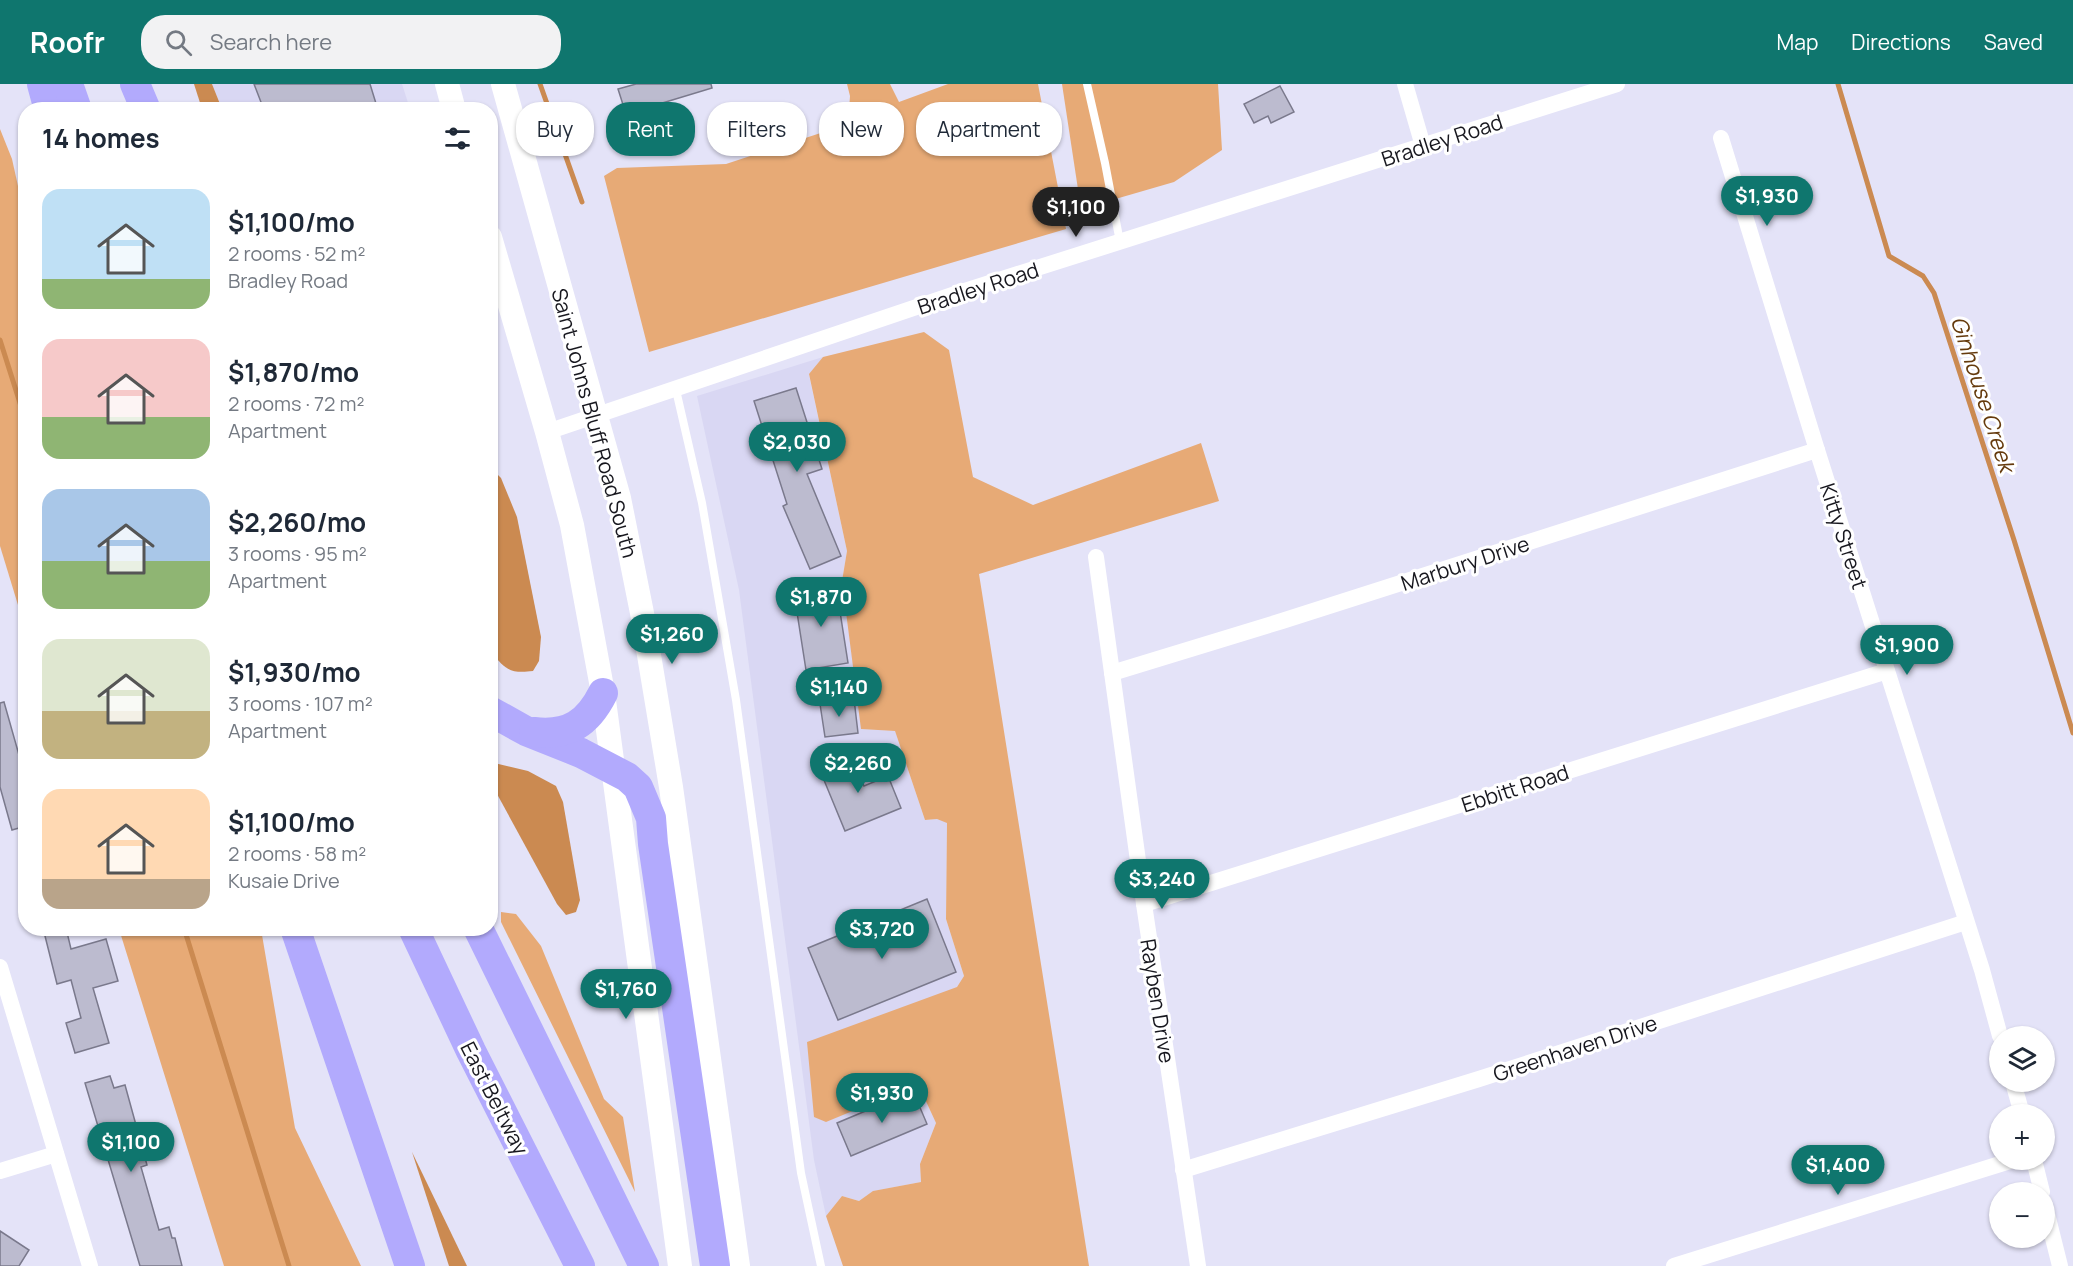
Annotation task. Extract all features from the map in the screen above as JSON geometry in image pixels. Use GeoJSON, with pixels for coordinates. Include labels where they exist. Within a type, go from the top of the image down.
{"type":"FeatureCollection","features":[{"type":"Feature","properties":{"kind":"highway"},"geometry":{"type":"LineString","coordinates":[[42,84],[47,102]]}},
{"type":"Feature","properties":{"kind":"highway"},"geometry":{"type":"LineString","coordinates":[[68,84],[74,102]]}},
{"type":"Feature","properties":{"kind":"highway"},"geometry":{"type":"LineString","coordinates":[[120,84],[126,102]]}},
{"type":"Feature","properties":{"kind":"highway"},"geometry":{"type":"LineString","coordinates":[[135,84],[143,102]]}},
{"type":"Feature","properties":{"kind":"highway"},"geometry":{"type":"LineString","coordinates":[[526,731],[544,734],[568,730],[587,718],[595,709],[603,693]]}},
{"type":"Feature","properties":{"kind":"highway"},"geometry":{"type":"LineString","coordinates":[[498,715],[526,731],[581,753],[627,777],[638,787],[651,818],[652,844],[716,1266]]}},
{"type":"Feature","properties":{"kind":"highway"},"geometry":{"type":"LineString","coordinates":[[298,936],[410,1266]]}},
{"type":"Feature","properties":{"kind":"highway","name":"East Beltway"},"geometry":{"type":"LineString","coordinates":[[417,936],[471,1051],[580,1266]]}},
{"type":"Feature","properties":{"kind":"highway"},"geometry":{"type":"LineString","coordinates":[[482,936],[642,1263]]}},
{"type":"Feature","properties":{"kind":"main road"},"geometry":{"type":"LineString","coordinates":[[447,84],[452,102]]}},
{"type":"Feature","properties":{"kind":"main road","name":"Saint Johns Bluff Road South"},"geometry":{"type":"LineString","coordinates":[[503,84],[598,416],[619,498],[642,613],[671,787],[738,1266]]}},
{"type":"Feature","properties":{"kind":"main road"},"geometry":{"type":"LineString","coordinates":[[498,264],[548,432],[572,525],[603,693],[680,1266]]}},
{"type":"Feature","properties":{"kind":"street"},"geometry":{"type":"LineString","coordinates":[[1405,84],[1423,146]]}},
{"type":"Feature","properties":{"kind":"street","name":"Bradley Road"},"geometry":{"type":"LineString","coordinates":[[548,432],[956,294],[1617,84]]}},
{"type":"Feature","properties":{"kind":"street","name":"Kitty Street"},"geometry":{"type":"LineString","coordinates":[[1721,138],[1997,1026]]}},
{"type":"Feature","properties":{"kind":"street","name":"Marbury Drive"},"geometry":{"type":"LineString","coordinates":[[1112,673],[1817,450]]}},
{"type":"Feature","properties":{"kind":"street","name":"Rayben Drive"},"geometry":{"type":"LineString","coordinates":[[1096,557],[1144,904],[1198,1266]]}},
{"type":"Feature","properties":{"kind":"street","name":"Ebbitt Road"},"geometry":{"type":"LineString","coordinates":[[1144,904],[1887,671]]}},
{"type":"Feature","properties":{"kind":"street","name":"Greenhaven Drive"},"geometry":{"type":"LineString","coordinates":[[1183,1170],[1479,1079],[1966,922]]}},
{"type":"Feature","properties":{"kind":"street"},"geometry":{"type":"LineString","coordinates":[[0,967],[90,1266]]}},
{"type":"Feature","properties":{"kind":"street"},"geometry":{"type":"LineString","coordinates":[[0,1171],[56,1154]]}},
{"type":"Feature","properties":{"kind":"street"},"geometry":{"type":"LineString","coordinates":[[1674,1266],[1989,1168]]}},
{"type":"Feature","properties":{"kind":"street"},"geometry":{"type":"LineString","coordinates":[[2055,1246],[2060,1266]]}},
{"type":"Feature","properties":{"kind":"lane"},"geometry":{"type":"LineString","coordinates":[[1087,84],[1106,163],[1120,242]]}},
{"type":"Feature","properties":{"kind":"lane"},"geometry":{"type":"LineString","coordinates":[[676,390],[702,503],[736,700],[801,1173],[821,1266]]}},
{"type":"Feature","properties":{"kind":"shaded area"},"geometry":{"type":"Polygon","coordinates":[[[194,84],[212,84],[219,102],[200,102],[194,84]]]}},
{"type":"Feature","properties":{"kind":"shaded area"},"geometry":{"type":"Polygon","coordinates":[[[212,84],[402,84],[408,102],[219,102],[212,84]]]}},
{"type":"Feature","properties":{"kind":"shaded area"},"geometry":{"type":"Polygon","coordinates":[[[847,84],[890,84],[899,102],[850,102],[847,84]]]}},
{"type":"Feature","properties":{"kind":"shaded area"},"geometry":{"type":"Polygon","coordinates":[[[948,84],[1038,84],[1041,102],[916,102],[916,156],[1052,156],[1066,229],[649,352],[604,176],[617,168],[726,164],[750,156],[807,156],[807,137],[819,134],[819,156],[904,156],[904,102],[899,102],[948,84]]]}},
{"type":"Feature","properties":{"kind":"shaded area"},"geometry":{"type":"Polygon","coordinates":[[[1062,84],[1218,84],[1222,150],[1174,182],[1081,209],[1062,84]]]}},
{"type":"Feature","properties":{"kind":"shaded area"},"geometry":{"type":"Polygon","coordinates":[[[0,129],[12,159],[18,186],[18,605],[0,546],[0,129]]]}},
{"type":"Feature","properties":{"kind":"shaded area"},"geometry":{"type":"Polygon","coordinates":[[[924,332],[949,350],[973,477],[1033,505],[1201,443],[1219,501],[979,574],[1089,1266],[843,1266],[826,1216],[842,1196],[859,1201],[873,1191],[921,1182],[920,1164],[936,1123],[918,1084],[826,1122],[814,1117],[807,1042],[957,987],[964,976],[946,919],[947,823],[937,819],[925,820],[895,731],[861,729],[842,581],[847,551],[809,374],[823,357],[924,332]]]}},
{"type":"Feature","properties":{"kind":"shaded area"},"geometry":{"type":"Polygon","coordinates":[[[823,357],[809,375],[847,551],[842,581],[862,729],[895,731],[925,820],[937,819],[947,822],[946,919],[964,976],[957,987],[825,1122],[918,1084],[936,1123],[920,1164],[921,1182],[874,1191],[859,1201],[842,1196],[826,1216],[814,1160],[739,590],[697,396],[823,357]]]}},
{"type":"Feature","properties":{"kind":"shaded area"},"geometry":{"type":"Polygon","coordinates":[[[498,475],[517,517],[541,637],[539,661],[533,671],[513,671],[498,661],[498,475]]]}},
{"type":"Feature","properties":{"kind":"shaded area"},"geometry":{"type":"Polygon","coordinates":[[[498,764],[528,771],[556,786],[563,802],[580,900],[576,912],[566,915],[557,904],[498,796],[498,764]]]}},
{"type":"Feature","properties":{"kind":"shaded area"},"geometry":{"type":"Polygon","coordinates":[[[501,912],[516,914],[541,946],[604,1099],[623,1117],[635,1192],[501,922],[501,912]]]}},
{"type":"Feature","properties":{"kind":"shaded area"},"geometry":{"type":"Polygon","coordinates":[[[121,936],[262,936],[295,1128],[361,1266],[224,1266],[121,936]]]}},
{"type":"Feature","properties":{"kind":"shaded area"},"geometry":{"type":"Polygon","coordinates":[[[412,1152],[467,1266],[449,1266],[412,1152]]]}},
{"type":"Feature","properties":{"kind":"building"},"geometry":{"type":"Polygon","coordinates":[[[254,84],[370,84],[376,102],[261,102],[254,84]]]}},
{"type":"Feature","properties":{"kind":"building"},"geometry":{"type":"Polygon","coordinates":[[[636,84],[711,84],[712,88],[666,102],[622,102],[618,89],[636,84]]]}},
{"type":"Feature","properties":{"kind":"building"},"geometry":{"type":"Polygon","coordinates":[[[1280,86],[1294,112],[1271,123],[1268,116],[1254,123],[1244,104],[1280,86]]]}},
{"type":"Feature","properties":{"kind":"building"},"geometry":{"type":"Polygon","coordinates":[[[796,388],[822,469],[807,474],[841,556],[810,569],[783,506],[787,504],[754,401],[796,388]]]}},
{"type":"Feature","properties":{"kind":"building"},"geometry":{"type":"Polygon","coordinates":[[[836,586],[848,663],[806,670],[794,593],[836,586]]]}},
{"type":"Feature","properties":{"kind":"building"},"geometry":{"type":"Polygon","coordinates":[[[854,699],[858,733],[825,737],[820,704],[854,699]]]}},
{"type":"Feature","properties":{"kind":"building"},"geometry":{"type":"Polygon","coordinates":[[[4,702],[18,751],[18,828],[12,830],[0,787],[0,703],[4,702]]]}},
{"type":"Feature","properties":{"kind":"building"},"geometry":{"type":"Polygon","coordinates":[[[851,755],[864,786],[888,776],[901,808],[845,831],[819,768],[851,755]]]}},
{"type":"Feature","properties":{"kind":"building"},"geometry":{"type":"Polygon","coordinates":[[[927,899],[956,972],[838,1020],[808,948],[927,899]]]}},
{"type":"Feature","properties":{"kind":"building"},"geometry":{"type":"Polygon","coordinates":[[[45,936],[68,936],[71,949],[106,939],[118,981],[93,988],[109,1043],[75,1053],[66,1023],[81,1018],[71,980],[57,984],[45,936]]]}},
{"type":"Feature","properties":{"kind":"building"},"geometry":{"type":"Polygon","coordinates":[[[110,1076],[114,1088],[125,1085],[147,1165],[141,1167],[159,1230],[169,1227],[172,1238],[175,1238],[182,1266],[140,1266],[85,1083],[110,1076]]]}},
{"type":"Feature","properties":{"kind":"building"},"geometry":{"type":"Polygon","coordinates":[[[913,1091],[927,1124],[851,1156],[837,1123],[913,1091]]]}},
{"type":"Feature","properties":{"kind":"building"},"geometry":{"type":"Polygon","coordinates":[[[0,1231],[29,1250],[19,1266],[0,1266],[0,1231]]]}},
{"type":"Feature","properties":{"kind":"waterway"},"geometry":{"type":"LineString","coordinates":[[540,84],[582,202]]}},
{"type":"Feature","properties":{"kind":"waterway","name":"Ginhouse Creek"},"geometry":{"type":"LineString","coordinates":[[1838,84],[1889,256],[1923,276],[1934,293],[2014,540],[2073,733]]}},
{"type":"Feature","properties":{"kind":"waterway"},"geometry":{"type":"LineString","coordinates":[[0,340],[18,397]]}},
{"type":"Feature","properties":{"kind":"waterway"},"geometry":{"type":"LineString","coordinates":[[186,936],[289,1266]]}}]}
